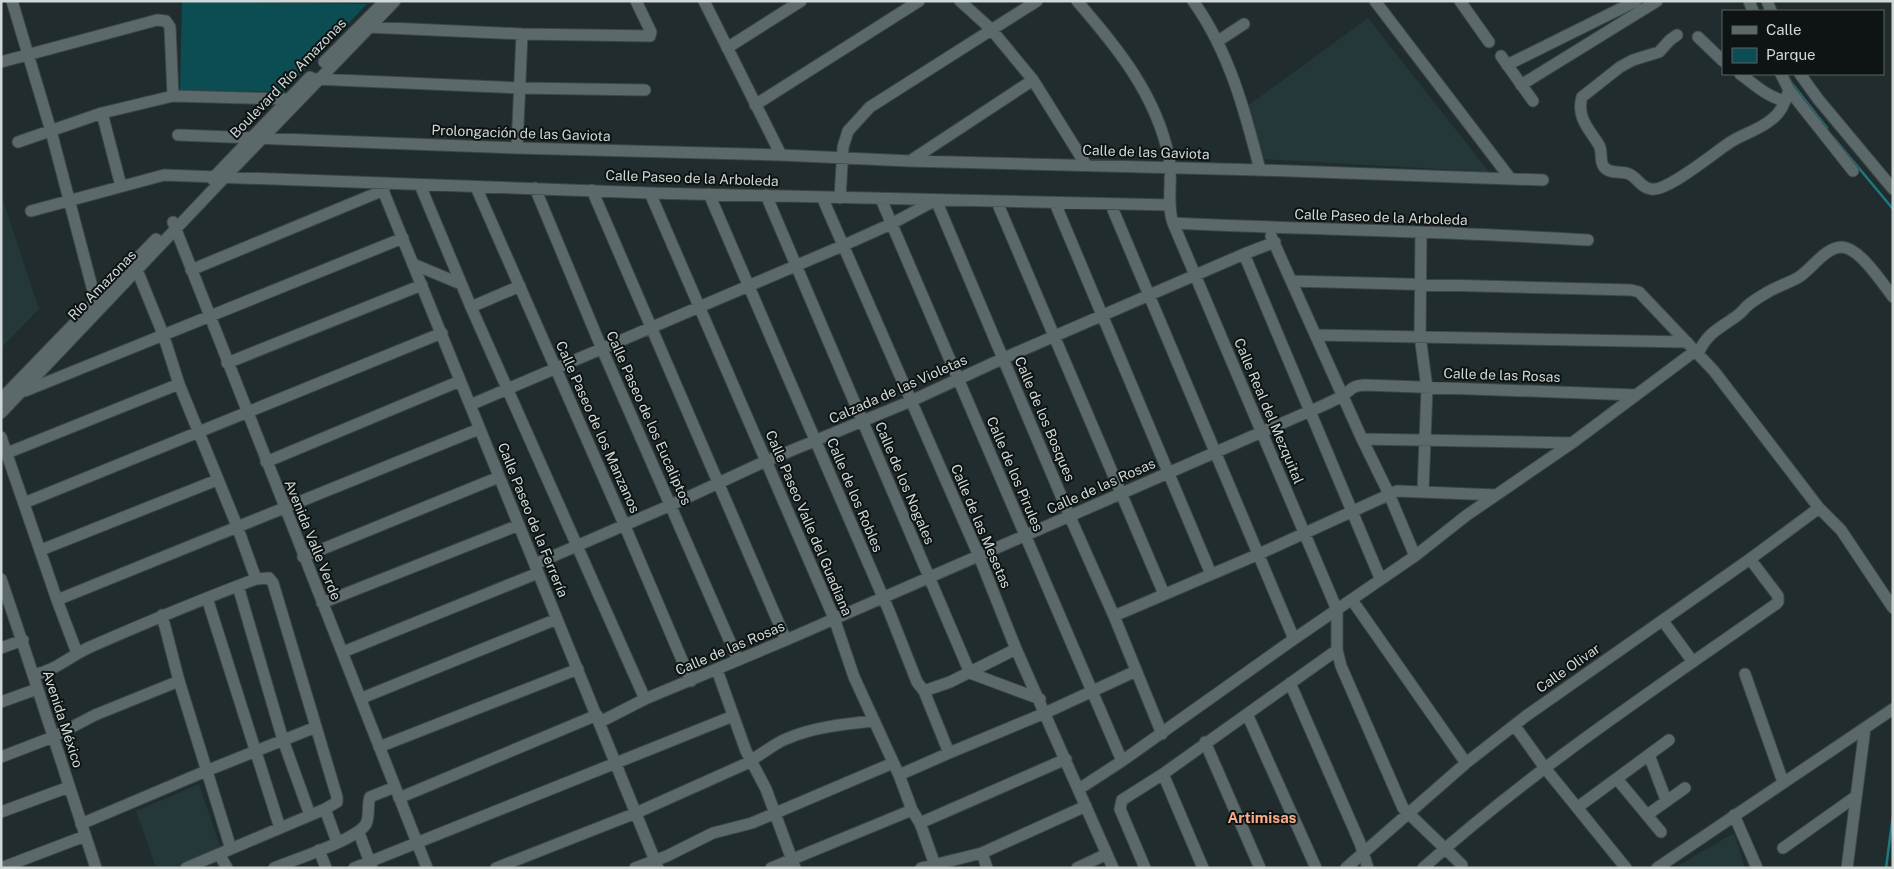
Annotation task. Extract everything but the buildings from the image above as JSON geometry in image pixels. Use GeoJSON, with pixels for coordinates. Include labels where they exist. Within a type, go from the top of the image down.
{"type":"FeatureCollection","features":[{"type":"Feature","properties":{"kind":"street"},"geometry":{"type":"LineString","coordinates":[[12,1],[52,130],[97,305]]}},
{"type":"Feature","properties":{"kind":"street","name":"Boulevard Río Amazonas"},"geometry":{"type":"LineString","coordinates":[[219,177],[313,79],[357,28],[385,1]]}},
{"type":"Feature","properties":{"kind":"street","name":"Boulevard Río Amazonas"},"geometry":{"type":"LineString","coordinates":[[256,139],[287,99],[313,79],[395,1]]}},
{"type":"Feature","properties":{"kind":"street"},"geometry":{"type":"LineString","coordinates":[[357,28],[370,26],[522,34],[650,36],[651,32],[636,1]]}},
{"type":"Feature","properties":{"kind":"street"},"geometry":{"type":"LineString","coordinates":[[704,1],[781,155]]}},
{"type":"Feature","properties":{"kind":"street"},"geometry":{"type":"LineString","coordinates":[[727,48],[800,1]]}},
{"type":"Feature","properties":{"kind":"street"},"geometry":{"type":"LineString","coordinates":[[755,105],[919,1]]}},
{"type":"Feature","properties":{"kind":"street"},"geometry":{"type":"LineString","coordinates":[[960,1],[991,29],[1033,80],[1086,165]]}},
{"type":"Feature","properties":{"kind":"street"},"geometry":{"type":"LineString","coordinates":[[840,198],[841,158],[848,130],[870,106],[1036,1]]}},
{"type":"Feature","properties":{"kind":"street","name":"Calle Real del Mezquital"},"geometry":{"type":"LineString","coordinates":[[1077,1],[1111,40],[1135,74],[1157,120],[1170,168],[1170,206],[1173,223],[1338,610]]}},
{"type":"Feature","properties":{"kind":"street"},"geometry":{"type":"LineString","coordinates":[[1193,1],[1208,22],[1218,41],[1242,106],[1260,170]]}},
{"type":"Feature","properties":{"kind":"street"},"geometry":{"type":"LineString","coordinates":[[1375,1],[1510,178]]}},
{"type":"Feature","properties":{"kind":"street"},"geometry":{"type":"LineString","coordinates":[[1460,1],[1489,42]]}},
{"type":"Feature","properties":{"kind":"street"},"geometry":{"type":"LineString","coordinates":[[1533,102],[1504,61],[1636,1]]}},
{"type":"Feature","properties":{"kind":"street"},"geometry":{"type":"LineString","coordinates":[[1522,85],[1657,1]]}},
{"type":"Feature","properties":{"kind":"street"},"geometry":{"type":"LineString","coordinates":[[1,62],[157,20],[166,20],[170,27],[173,96]]}},
{"type":"Feature","properties":{"kind":"street"},"geometry":{"type":"LineString","coordinates":[[1218,41],[1244,24]]}},
{"type":"Feature","properties":{"kind":"street"},"geometry":{"type":"LineString","coordinates":[[517,148],[522,34]]}},
{"type":"Feature","properties":{"kind":"street"},"geometry":{"type":"LineString","coordinates":[[1677,35],[1659,52],[1633,60],[1620,67],[1582,97],[1580,104],[1583,121],[1599,145],[1602,165],[1608,170],[1632,175],[1646,188],[1657,189],[1700,164],[1728,143],[1772,120],[1780,112],[1789,90]]}},
{"type":"Feature","properties":{"kind":"street"},"geometry":{"type":"LineString","coordinates":[[1698,37],[1722,60]]}},
{"type":"Feature","properties":{"kind":"street"},"geometry":{"type":"LineString","coordinates":[[1741,75],[1761,90],[1784,102]]}},
{"type":"Feature","properties":{"kind":"street"},"geometry":{"type":"LineString","coordinates":[[1782,75],[1789,90],[1853,171]]}},
{"type":"Feature","properties":{"kind":"street"},"geometry":{"type":"LineString","coordinates":[[1801,75],[1829,113],[1893,189]]}},
{"type":"Feature","properties":{"kind":"street"},"geometry":{"type":"LineString","coordinates":[[313,79],[520,88],[645,90]]}},
{"type":"Feature","properties":{"kind":"street"},"geometry":{"type":"LineString","coordinates":[[910,162],[1033,80]]}},
{"type":"Feature","properties":{"kind":"street"},"geometry":{"type":"LineString","coordinates":[[18,142],[102,113],[173,96],[287,99]]}},
{"type":"Feature","properties":{"kind":"street"},"geometry":{"type":"LineString","coordinates":[[102,113],[121,186]]}},
{"type":"Feature","properties":{"kind":"street","name":"Prolongación de las Gaviota"},"geometry":{"type":"LineString","coordinates":[[178,135],[517,148],[781,155]]}},
{"type":"Feature","properties":{"kind":"street","name":"Calle de las Gaviota"},"geometry":{"type":"LineString","coordinates":[[781,155],[910,162],[1086,165],[1543,180]]}},
{"type":"Feature","properties":{"kind":"street","name":"Calle Paseo de la Arboleda"},"geometry":{"type":"LineString","coordinates":[[31,211],[164,175],[382,187],[420,185],[1170,206]]}},
{"type":"Feature","properties":{"kind":"street","name":"Río Amazonas"},"geometry":{"type":"LineString","coordinates":[[1,400],[97,305],[219,177]]}},
{"type":"Feature","properties":{"kind":"street"},"geometry":{"type":"LineString","coordinates":[[420,185],[471,307],[645,699]]}},
{"type":"Feature","properties":{"kind":"street"},"geometry":{"type":"LineString","coordinates":[[191,270],[382,187]]}},
{"type":"Feature","properties":{"kind":"street","name":"Calle Paseo de la Ferrería"},"geometry":{"type":"LineString","coordinates":[[382,187],[656,864]]}},
{"type":"Feature","properties":{"kind":"street","name":"Calle Paseo de los Manzanos"},"geometry":{"type":"LineString","coordinates":[[476,187],[691,681]]}},
{"type":"Feature","properties":{"kind":"street","name":"Calle Paseo de los Eucaliptos"},"geometry":{"type":"LineString","coordinates":[[535,188],[602,350],[738,660]]}},
{"type":"Feature","properties":{"kind":"street"},"geometry":{"type":"LineString","coordinates":[[592,190],[786,640]]}},
{"type":"Feature","properties":{"kind":"street","name":"Calle Paseo Valle del Guadiana"},"geometry":{"type":"LineString","coordinates":[[650,192],[834,618],[854,676],[899,776],[912,810],[920,823],[935,866]]}},
{"type":"Feature","properties":{"kind":"street","name":"Calle de los Robles"},"geometry":{"type":"LineString","coordinates":[[709,194],[882,597],[916,682],[924,691],[949,753]]}},
{"type":"Feature","properties":{"kind":"street","name":"Calle de los Nogales"},"geometry":{"type":"LineString","coordinates":[[766,195],[970,673]]}},
{"type":"Feature","properties":{"kind":"street","name":"Calle de las Mesetas"},"geometry":{"type":"LineString","coordinates":[[822,197],[978,556],[1016,649],[1040,699],[1113,868]]}},
{"type":"Feature","properties":{"kind":"street","name":"Calle de los Pirules"},"geometry":{"type":"LineString","coordinates":[[881,199],[1122,761]]}},
{"type":"Feature","properties":{"kind":"street"},"geometry":{"type":"LineString","coordinates":[[470,405],[842,246],[891,224],[936,200]]}},
{"type":"Feature","properties":{"kind":"street","name":"Calle de los Bosques"},"geometry":{"type":"LineString","coordinates":[[936,200],[1070,517],[1114,616],[1162,734]]}},
{"type":"Feature","properties":{"kind":"street"},"geometry":{"type":"LineString","coordinates":[[997,202],[1164,594]]}},
{"type":"Feature","properties":{"kind":"street"},"geometry":{"type":"LineString","coordinates":[[1055,203],[1211,574]]}},
{"type":"Feature","properties":{"kind":"street"},"geometry":{"type":"LineString","coordinates":[[1111,205],[1294,639]]}},
{"type":"Feature","properties":{"kind":"street","name":"Calle Paseo de la Arboleda"},"geometry":{"type":"LineString","coordinates":[[1173,223],[1588,240]]}},
{"type":"Feature","properties":{"kind":"street","name":"Río Amazonas"},"geometry":{"type":"LineString","coordinates":[[1,413],[21,393],[97,305],[137,270],[175,225]]}},
{"type":"Feature","properties":{"kind":"street","name":"Avenida Valle Verde"},"geometry":{"type":"LineString","coordinates":[[175,225],[303,557],[362,698],[379,747],[427,868]]}},
{"type":"Feature","properties":{"kind":"street"},"geometry":{"type":"LineString","coordinates":[[1267,228],[1275,242],[1362,439],[1389,494],[1415,556]]}},
{"type":"Feature","properties":{"kind":"street"},"geometry":{"type":"LineString","coordinates":[[1421,233],[1420,336],[1428,388],[1423,491]]}},
{"type":"Feature","properties":{"kind":"street"},"geometry":{"type":"LineString","coordinates":[[21,393],[209,315],[403,238]]}},
{"type":"Feature","properties":{"kind":"street","name":"Calzada de las Violetas"},"geometry":{"type":"LineString","coordinates":[[343,652],[537,568],[577,545],[671,505],[766,461],[911,401],[1004,358],[1275,242]]}},
{"type":"Feature","properties":{"kind":"street"},"geometry":{"type":"LineString","coordinates":[[1079,789],[1162,734],[1294,639],[1352,600],[1380,578],[1415,556],[1467,515],[1572,443],[1696,352],[1718,327],[1740,314],[1747,306],[1768,292],[1800,277],[1826,254],[1838,248],[1850,249],[1873,270],[1893,297]]}},
{"type":"Feature","properties":{"kind":"street"},"geometry":{"type":"LineString","coordinates":[[1244,254],[1380,578]]}},
{"type":"Feature","properties":{"kind":"street"},"geometry":{"type":"LineString","coordinates":[[413,264],[461,284]]}},
{"type":"Feature","properties":{"kind":"street"},"geometry":{"type":"LineString","coordinates":[[137,270],[163,334],[179,384],[237,526],[256,579]]}},
{"type":"Feature","properties":{"kind":"street"},"geometry":{"type":"LineString","coordinates":[[1291,281],[1631,290],[1639,292],[1714,371],[1819,508],[1841,530],[1893,608]]}},
{"type":"Feature","properties":{"kind":"street"},"geometry":{"type":"LineString","coordinates":[[227,363],[422,285]]}},
{"type":"Feature","properties":{"kind":"street"},"geometry":{"type":"LineString","coordinates":[[471,307],[520,286]]}},
{"type":"Feature","properties":{"kind":"street"},"geometry":{"type":"LineString","coordinates":[[24,503],[442,333]]}},
{"type":"Feature","properties":{"kind":"street"},"geometry":{"type":"LineString","coordinates":[[1316,335],[1687,342]]}},
{"type":"Feature","properties":{"kind":"street"},"geometry":{"type":"LineString","coordinates":[[266,462],[460,381]]}},
{"type":"Feature","properties":{"kind":"street"},"geometry":{"type":"LineString","coordinates":[[7,453],[179,384]]}},
{"type":"Feature","properties":{"kind":"street","name":"Calle de las Rosas"},"geometry":{"type":"LineString","coordinates":[[399,798],[717,670],[1310,411],[1343,396],[1348,389],[1358,386],[1636,395]]}},
{"type":"Feature","properties":{"kind":"street"},"geometry":{"type":"LineString","coordinates":[[57,600],[479,429]]}},
{"type":"Feature","properties":{"kind":"street"},"geometry":{"type":"LineString","coordinates":[[1,437],[77,653]]}},
{"type":"Feature","properties":{"kind":"street"},"geometry":{"type":"LineString","coordinates":[[1362,439],[1572,443]]}},
{"type":"Feature","properties":{"kind":"street"},"geometry":{"type":"LineString","coordinates":[[303,557],[499,477]]}},
{"type":"Feature","properties":{"kind":"street"},"geometry":{"type":"LineString","coordinates":[[41,550],[217,480]]}},
{"type":"Feature","properties":{"kind":"street"},"geometry":{"type":"LineString","coordinates":[[1114,616],[1259,554],[1304,532],[1352,513],[1389,494],[1405,490],[1496,495]]}},
{"type":"Feature","properties":{"kind":"street","name":"Calle Olivar"},"geometry":{"type":"LineString","coordinates":[[1346,868],[1466,763],[1546,702],[1663,621],[1819,508]]}},
{"type":"Feature","properties":{"kind":"street"},"geometry":{"type":"LineString","coordinates":[[322,603],[518,525]]}},
{"type":"Feature","properties":{"kind":"street"},"geometry":{"type":"LineString","coordinates":[[1423,868],[1445,848],[1545,768],[1776,604],[1779,599],[1750,559]]}},
{"type":"Feature","properties":{"kind":"street"},"geometry":{"type":"LineString","coordinates":[[33,676],[57,667],[77,653],[162,616],[256,579],[269,578],[273,583],[337,802],[325,809],[186,868]]}},
{"type":"Feature","properties":{"kind":"street","name":"Avenida México"},"geometry":{"type":"LineString","coordinates":[[1,579],[4,593],[23,640],[37,689],[96,868]]}},
{"type":"Feature","properties":{"kind":"street"},"geometry":{"type":"LineString","coordinates":[[238,586],[283,740],[310,815]]}},
{"type":"Feature","properties":{"kind":"street"},"geometry":{"type":"LineString","coordinates":[[207,598],[280,828]]}},
{"type":"Feature","properties":{"kind":"street"},"geometry":{"type":"LineString","coordinates":[[1352,600],[1466,763]]}},
{"type":"Feature","properties":{"kind":"street"},"geometry":{"type":"LineString","coordinates":[[1338,610],[1337,650],[1341,666],[1403,808],[1462,865]]}},
{"type":"Feature","properties":{"kind":"street"},"geometry":{"type":"LineString","coordinates":[[162,616],[178,681],[231,849]]}},
{"type":"Feature","properties":{"kind":"street"},"geometry":{"type":"LineString","coordinates":[[362,698],[557,620]]}},
{"type":"Feature","properties":{"kind":"street"},"geometry":{"type":"LineString","coordinates":[[1663,621],[1693,662]]}},
{"type":"Feature","properties":{"kind":"street"},"geometry":{"type":"LineString","coordinates":[[1,648],[23,640]]}},
{"type":"Feature","properties":{"kind":"street"},"geometry":{"type":"LineString","coordinates":[[924,691],[970,673],[1016,649]]}},
{"type":"Feature","properties":{"kind":"street"},"geometry":{"type":"LineString","coordinates":[[1145,868],[1120,809],[1122,800],[1163,774],[1337,650]]}},
{"type":"Feature","properties":{"kind":"street"},"geometry":{"type":"LineString","coordinates":[[379,747],[578,669]]}},
{"type":"Feature","properties":{"kind":"street"},"geometry":{"type":"LineString","coordinates":[[717,670],[746,751],[766,789],[793,864]]}},
{"type":"Feature","properties":{"kind":"street"},"geometry":{"type":"LineString","coordinates":[[899,776],[1046,713],[1136,671]]}},
{"type":"Feature","properties":{"kind":"street"},"geometry":{"type":"LineString","coordinates":[[970,673],[1040,699]]}},
{"type":"Feature","properties":{"kind":"street"},"geometry":{"type":"LineString","coordinates":[[1745,674],[1783,782]]}},
{"type":"Feature","properties":{"kind":"street"},"geometry":{"type":"LineString","coordinates":[[1,757],[53,738],[95,714],[178,681]]}},
{"type":"Feature","properties":{"kind":"street"},"geometry":{"type":"LineString","coordinates":[[1290,683],[1364,853],[1368,868]]}},
{"type":"Feature","properties":{"kind":"street"},"geometry":{"type":"LineString","coordinates":[[1,702],[37,689]]}},
{"type":"Feature","properties":{"kind":"street"},"geometry":{"type":"LineString","coordinates":[[1657,868],[1893,709]]}},
{"type":"Feature","properties":{"kind":"street"},"geometry":{"type":"LineString","coordinates":[[1247,714],[1316,868]]}},
{"type":"Feature","properties":{"kind":"street"},"geometry":{"type":"LineString","coordinates":[[354,868],[371,865],[417,844],[616,764],[689,732],[733,716]]}},
{"type":"Feature","properties":{"kind":"street"},"geometry":{"type":"LineString","coordinates":[[496,868],[636,813],[752,761],[786,739],[843,724],[874,721]]}},
{"type":"Feature","properties":{"kind":"street"},"geometry":{"type":"LineString","coordinates":[[1515,726],[1545,768],[1626,868]]}},
{"type":"Feature","properties":{"kind":"street"},"geometry":{"type":"LineString","coordinates":[[1,868],[206,771],[316,727]]}},
{"type":"Feature","properties":{"kind":"street"},"geometry":{"type":"LineString","coordinates":[[1845,866],[1865,728]]}},
{"type":"Feature","properties":{"kind":"street"},"geometry":{"type":"LineString","coordinates":[[1578,807],[1669,740]]}},
{"type":"Feature","properties":{"kind":"street"},"geometry":{"type":"LineString","coordinates":[[1206,742],[1260,868]]}},
{"type":"Feature","properties":{"kind":"street"},"geometry":{"type":"LineString","coordinates":[[1649,755],[1666,800]]}},
{"type":"Feature","properties":{"kind":"street"},"geometry":{"type":"LineString","coordinates":[[920,823],[1066,759]]}},
{"type":"Feature","properties":{"kind":"street"},"geometry":{"type":"LineString","coordinates":[[635,868],[656,864],[713,833],[743,826],[893,763]]}},
{"type":"Feature","properties":{"kind":"street"},"geometry":{"type":"LineString","coordinates":[[1163,774],[1203,868]]}},
{"type":"Feature","properties":{"kind":"street"},"geometry":{"type":"LineString","coordinates":[[1617,779],[1661,832]]}},
{"type":"Feature","properties":{"kind":"street"},"geometry":{"type":"LineString","coordinates":[[1,812],[69,787]]}},
{"type":"Feature","properties":{"kind":"street"},"geometry":{"type":"LineString","coordinates":[[274,868],[359,833],[367,822],[370,797],[395,787]]}},
{"type":"Feature","properties":{"kind":"street"},"geometry":{"type":"LineString","coordinates":[[1647,815],[1685,788]]}},
{"type":"Feature","properties":{"kind":"street"},"geometry":{"type":"LineString","coordinates":[[1783,848],[1855,797]]}},
{"type":"Feature","properties":{"kind":"street"},"geometry":{"type":"LineString","coordinates":[[921,868],[982,853],[1086,806]]}},
{"type":"Feature","properties":{"kind":"street"},"geometry":{"type":"LineString","coordinates":[[325,809],[337,842]]}},
{"type":"Feature","properties":{"kind":"street"},"geometry":{"type":"LineString","coordinates":[[771,868],[793,864],[912,810]]}},
{"type":"Feature","properties":{"kind":"street"},"geometry":{"type":"LineString","coordinates":[[1734,815],[1757,868]]}},
{"type":"Feature","properties":{"kind":"street"},"geometry":{"type":"LineString","coordinates":[[359,833],[371,865]]}},
{"type":"Feature","properties":{"kind":"street"},"geometry":{"type":"LineString","coordinates":[[319,850],[326,868]]}},
{"type":"Feature","properties":{"kind":"street"},"geometry":{"type":"LineString","coordinates":[[982,853],[987,868]]}},
{"type":"Feature","properties":{"kind":"street"},"geometry":{"type":"LineString","coordinates":[[219,854],[227,868]]}},
{"type":"Feature","properties":{"kind":"street"},"geometry":{"type":"LineString","coordinates":[[1077,868],[1107,854]]}},
{"type":"Feature","properties":{"kind":"shaded area"},"geometry":{"type":"Polygon","coordinates":[[[1368,18],[1489,172],[1263,159],[1246,107],[1368,18]]]}},
{"type":"Feature","properties":{"kind":"shaded area"},"geometry":{"type":"Polygon","coordinates":[[[1,194],[39,309],[1,348],[1,194]]]}},
{"type":"Feature","properties":{"kind":"shaded area"},"geometry":{"type":"Polygon","coordinates":[[[199,784],[221,849],[175,868],[156,868],[136,811],[199,784]]]}},
{"type":"Feature","properties":{"kind":"shaded area"},"geometry":{"type":"Polygon","coordinates":[[[1734,833],[1745,868],[1681,868],[1679,865],[1734,833]]]}},
{"type":"Feature","properties":{"kind":"green space"},"geometry":{"type":"Polygon","coordinates":[[[182,1],[367,4],[283,92],[180,90],[182,1]]]}},
{"type":"Feature","properties":{"kind":"waterway"},"geometry":{"type":"LineString","coordinates":[[1790,81],[1827,128]]}},
{"type":"Feature","properties":{"kind":"waterway"},"geometry":{"type":"LineString","coordinates":[[1833,137],[1893,209]]}},
{"type":"Feature","properties":{"kind":"waterway"},"geometry":{"type":"LineString","coordinates":[[1886,868],[1893,815]]}},
{"type":"Feature","properties":{"kind":"district","name":"Artimisas"},"geometry":{"type":"Point","coordinates":[1262,817]}}]}
